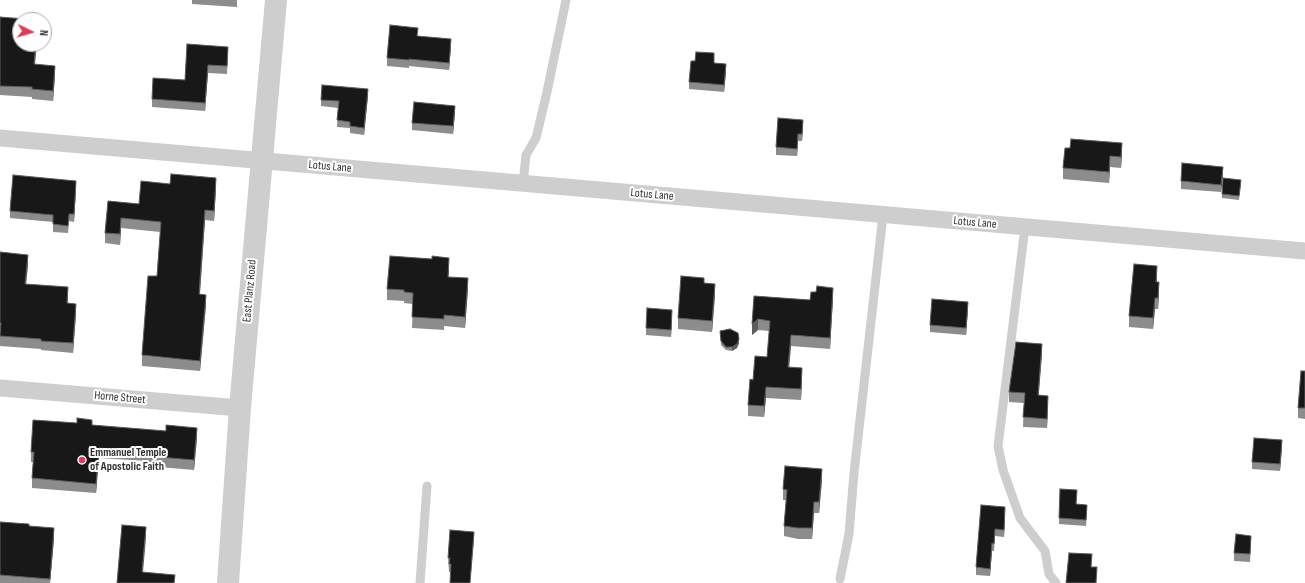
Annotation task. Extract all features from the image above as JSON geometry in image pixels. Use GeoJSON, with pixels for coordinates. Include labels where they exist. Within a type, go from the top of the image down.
{"type":"FeatureCollection","features":[{"type":"Feature","properties":{"kind":"street","name":"East Planz Road"},"geometry":{"type":"LineString","coordinates":[[228,583],[240,408],[276,0]]}},
{"type":"Feature","properties":{"kind":"street","name":"Lotus Lane"},"geometry":{"type":"LineString","coordinates":[[0,138],[1305,251]]}},
{"type":"Feature","properties":{"kind":"street","name":"Horne Street"},"geometry":{"type":"LineString","coordinates":[[0,388],[240,408]]}},
{"type":"Feature","properties":{"kind":"lane"},"geometry":{"type":"LineString","coordinates":[[523,183],[526,155],[536,138],[566,0]]}},
{"type":"Feature","properties":{"kind":"lane"},"geometry":{"type":"LineString","coordinates":[[840,579],[849,534],[854,473],[883,215]]}},
{"type":"Feature","properties":{"kind":"lane"},"geometry":{"type":"LineString","coordinates":[[1025,227],[998,446],[1003,470],[1020,518],[1045,551],[1049,574],[1056,583]]}},
{"type":"Feature","properties":{"kind":"lane"},"geometry":{"type":"LineString","coordinates":[[420,583],[427,486]]}},
{"type":"Feature","properties":{"kind":"building"},"geometry":{"type":"Polygon","coordinates":[[[0,17],[12,18],[12,52],[35,52],[34,64],[55,66],[53,91],[32,89],[32,87],[0,86],[0,17]]]}},
{"type":"Feature","properties":{"kind":"building"},"geometry":{"type":"Polygon","coordinates":[[[390,25],[418,28],[417,36],[451,39],[449,63],[387,58],[390,25]]]}},
{"type":"Feature","properties":{"kind":"building"},"geometry":{"type":"Polygon","coordinates":[[[187,44],[228,47],[227,66],[208,65],[205,103],[152,99],[153,78],[185,80],[187,44]]]}},
{"type":"Feature","properties":{"kind":"building"},"geometry":{"type":"Polygon","coordinates":[[[696,52],[714,53],[714,63],[726,64],[724,85],[689,82],[691,61],[695,61],[696,52]]]}},
{"type":"Feature","properties":{"kind":"building"},"geometry":{"type":"Polygon","coordinates":[[[322,85],[368,89],[364,128],[350,126],[350,122],[337,120],[339,101],[321,100],[322,85]]]}},
{"type":"Feature","properties":{"kind":"building"},"geometry":{"type":"Polygon","coordinates":[[[414,102],[455,106],[453,126],[412,123],[414,102]]]}},
{"type":"Feature","properties":{"kind":"building"},"geometry":{"type":"Polygon","coordinates":[[[778,118],[803,120],[802,134],[798,134],[797,149],[776,147],[778,118]]]}},
{"type":"Feature","properties":{"kind":"building"},"geometry":{"type":"Polygon","coordinates":[[[1071,139],[1122,143],[1121,157],[1110,156],[1109,172],[1063,168],[1065,148],[1070,148],[1071,139]]]}},
{"type":"Feature","properties":{"kind":"building"},"geometry":{"type":"Polygon","coordinates":[[[1182,163],[1223,167],[1221,185],[1181,181],[1182,163]]]}},
{"type":"Feature","properties":{"kind":"building"},"geometry":{"type":"Polygon","coordinates":[[[171,174],[216,178],[214,211],[205,210],[199,294],[206,295],[200,361],[142,355],[148,276],[157,276],[161,222],[121,218],[120,234],[105,233],[108,201],[139,204],[141,181],[170,184],[171,174]]]}},
{"type":"Feature","properties":{"kind":"building"},"geometry":{"type":"Polygon","coordinates":[[[13,175],[76,181],[74,214],[69,214],[68,226],[53,224],[53,215],[10,211],[13,175]]]}},
{"type":"Feature","properties":{"kind":"building"},"geometry":{"type":"Polygon","coordinates":[[[1223,178],[1241,180],[1239,196],[1222,194],[1223,178]]]}},
{"type":"Feature","properties":{"kind":"building"},"geometry":{"type":"Polygon","coordinates":[[[0,252],[28,255],[25,284],[68,287],[67,303],[76,304],[73,343],[0,336],[0,252]]]}},
{"type":"Feature","properties":{"kind":"building"},"geometry":{"type":"Polygon","coordinates":[[[390,256],[432,259],[432,256],[449,258],[448,277],[468,278],[465,317],[444,315],[444,319],[412,317],[413,293],[404,292],[404,290],[387,289],[390,256]]]}},
{"type":"Feature","properties":{"kind":"building"},"geometry":{"type":"Polygon","coordinates":[[[1134,264],[1157,266],[1156,282],[1159,282],[1158,298],[1155,298],[1153,318],[1129,316],[1134,264]]]}},
{"type":"Feature","properties":{"kind":"building"},"geometry":{"type":"Polygon","coordinates":[[[681,276],[704,278],[704,283],[715,284],[712,321],[678,318],[681,276]]]}},
{"type":"Feature","properties":{"kind":"building"},"geometry":{"type":"Polygon","coordinates":[[[817,286],[833,288],[830,338],[791,335],[788,367],[802,368],[801,389],[766,387],[764,406],[748,405],[750,379],[753,380],[755,356],[767,357],[770,321],[758,319],[752,324],[754,296],[810,300],[811,292],[816,292],[817,286]]]}},
{"type":"Feature","properties":{"kind":"building"},"geometry":{"type":"Polygon","coordinates":[[[932,299],[968,302],[966,328],[930,325],[932,299]]]}},
{"type":"Feature","properties":{"kind":"building"},"geometry":{"type":"Polygon","coordinates":[[[647,308],[672,310],[671,330],[646,328],[647,308]]]}},
{"type":"Feature","properties":{"kind":"building"},"geometry":{"type":"Polygon","coordinates":[[[730,329],[738,333],[739,339],[737,344],[732,347],[726,347],[721,341],[720,331],[730,329]]]}},
{"type":"Feature","properties":{"kind":"building"},"geometry":{"type":"Polygon","coordinates":[[[1016,342],[1042,344],[1038,395],[1048,396],[1047,419],[1023,417],[1025,393],[1009,392],[1016,342]]]}},
{"type":"Feature","properties":{"kind":"building"},"geometry":{"type":"Polygon","coordinates":[[[1301,371],[1305,371],[1305,408],[1298,408],[1301,371]]]}},
{"type":"Feature","properties":{"kind":"building"},"geometry":{"type":"Polygon","coordinates":[[[77,418],[92,420],[92,425],[166,431],[166,425],[197,428],[194,460],[147,456],[147,452],[99,448],[96,484],[32,478],[34,452],[31,452],[33,420],[77,423],[77,418]]]}},
{"type":"Feature","properties":{"kind":"building"},"geometry":{"type":"Polygon","coordinates":[[[1254,438],[1282,440],[1280,464],[1252,462],[1254,438]]]}},
{"type":"Feature","properties":{"kind":"building"},"geometry":{"type":"Polygon","coordinates":[[[785,466],[822,469],[819,502],[814,502],[812,528],[784,526],[787,490],[783,489],[785,466]]]}},
{"type":"Feature","properties":{"kind":"building"},"geometry":{"type":"Polygon","coordinates":[[[1060,489],[1077,490],[1076,504],[1087,505],[1086,520],[1059,518],[1060,489]]]}},
{"type":"Feature","properties":{"kind":"building"},"geometry":{"type":"Polygon","coordinates":[[[981,505],[1005,507],[1004,530],[995,529],[994,544],[992,543],[990,569],[976,567],[981,505]]]}},
{"type":"Feature","properties":{"kind":"building"},"geometry":{"type":"Polygon","coordinates":[[[0,522],[29,524],[29,526],[54,528],[50,579],[0,575],[0,522]]]}},
{"type":"Feature","properties":{"kind":"building"},"geometry":{"type":"Polygon","coordinates":[[[122,525],[146,527],[142,572],[175,575],[174,583],[117,583],[122,525]]]}},
{"type":"Feature","properties":{"kind":"building"},"geometry":{"type":"Polygon","coordinates":[[[450,530],[474,532],[470,583],[450,583],[451,564],[449,564],[450,558],[448,558],[450,530]]]}},
{"type":"Feature","properties":{"kind":"building"},"geometry":{"type":"Polygon","coordinates":[[[1236,534],[1251,536],[1250,554],[1234,553],[1236,534]]]}},
{"type":"Feature","properties":{"kind":"building"},"geometry":{"type":"Polygon","coordinates":[[[1069,553],[1092,554],[1091,567],[1097,567],[1096,583],[1066,583],[1069,553]]]}},
{"type":"Feature","properties":{"kind":"place","name":"Emmanuel Temple of Apostolic Faith"},"geometry":{"type":"Point","coordinates":[82,460]}}]}
